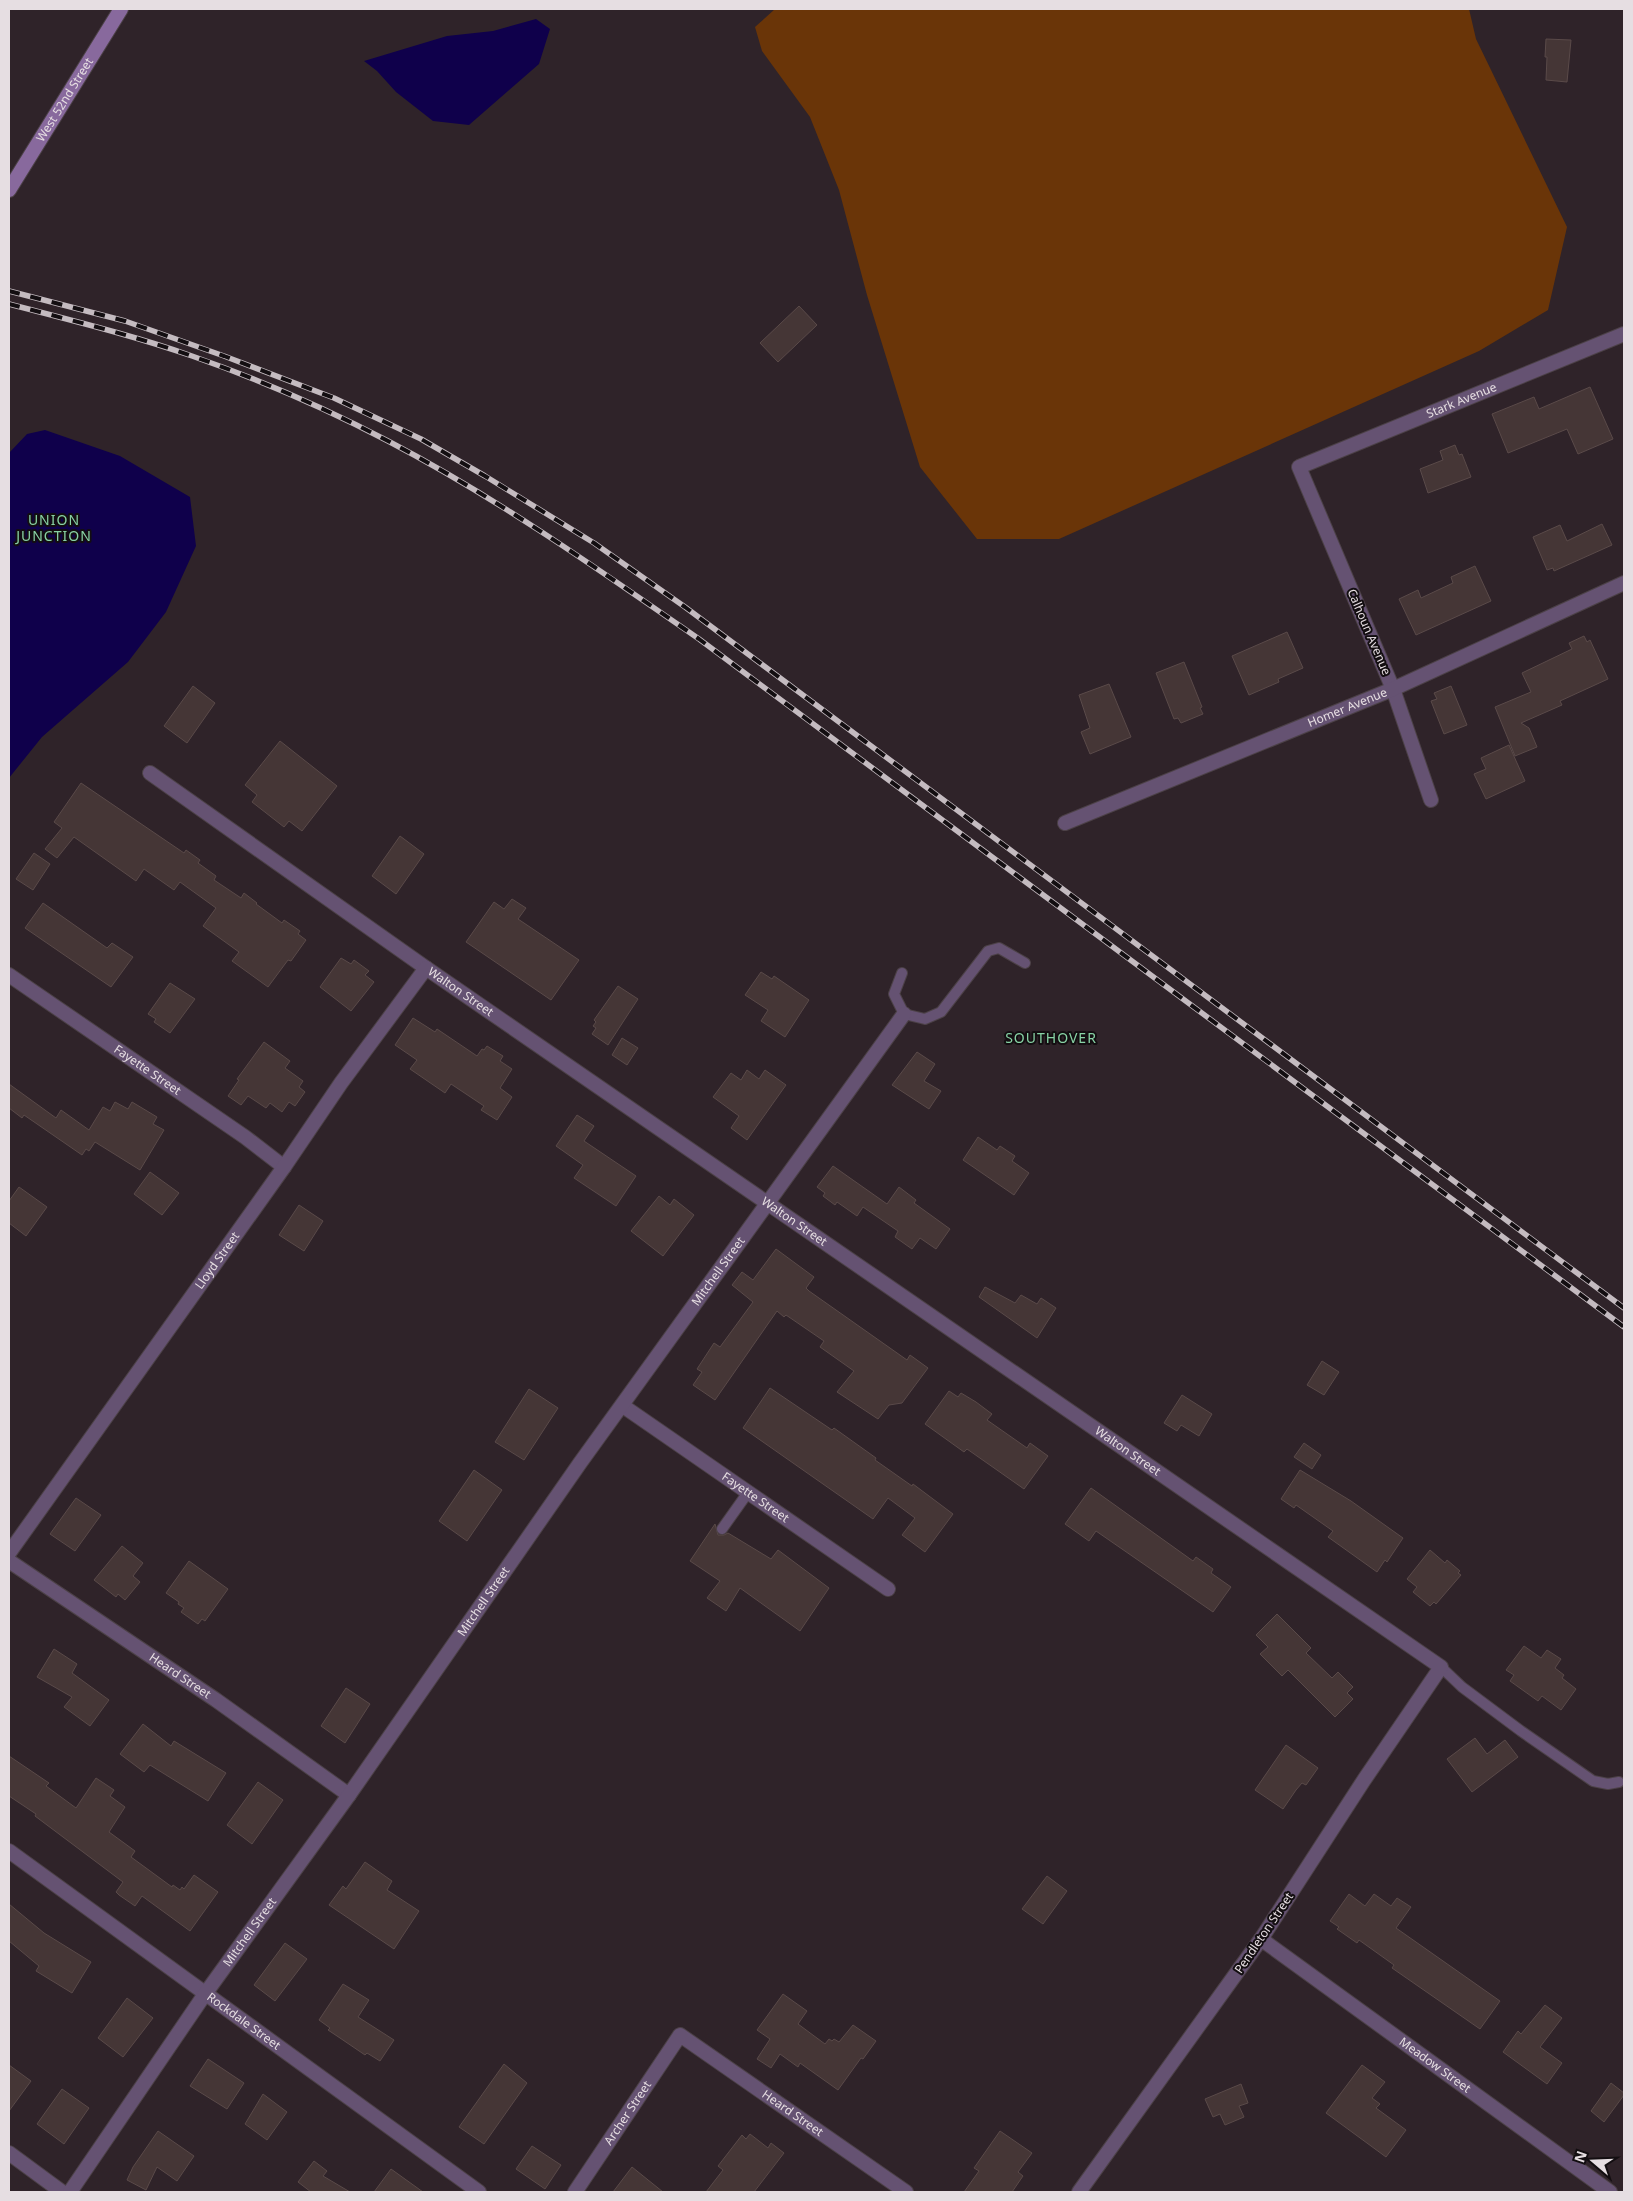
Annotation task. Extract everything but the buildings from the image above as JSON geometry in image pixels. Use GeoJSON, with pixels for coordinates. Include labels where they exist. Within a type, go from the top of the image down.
{"type":"FeatureCollection","features":[{"type":"Feature","properties":{"kind":"main road","name":"West 52nd Street"},"geometry":{"type":"LineString","coordinates":[[10,188],[121,9]]}},
{"type":"Feature","properties":{"kind":"street","name":"Stark Avenue"},"geometry":{"type":"LineString","coordinates":[[1299,468],[1624,334]]}},
{"type":"Feature","properties":{"kind":"street","name":"Calhoun Avenue"},"geometry":{"type":"LineString","coordinates":[[1299,468],[1393,689],[1431,800]]}},
{"type":"Feature","properties":{"kind":"street","name":"Homer Avenue"},"geometry":{"type":"LineString","coordinates":[[1065,823],[1393,689],[1624,583]]}},
{"type":"Feature","properties":{"kind":"street","name":"Walton Street"},"geometry":{"type":"LineString","coordinates":[[150,772],[426,968],[1441,1668]]}},
{"type":"Feature","properties":{"kind":"street","name":"Lloyd Street"},"geometry":{"type":"LineString","coordinates":[[9,1553],[284,1167],[341,1083],[426,968]]}},
{"type":"Feature","properties":{"kind":"street","name":"Fayette Street"},"geometry":{"type":"LineString","coordinates":[[9,975],[245,1137],[284,1167]]}},
{"type":"Feature","properties":{"kind":"street","name":"Mitchell Street"},"geometry":{"type":"LineString","coordinates":[[70,2192],[205,1994],[349,1795],[580,1463],[623,1406],[904,1014]]}},
{"type":"Feature","properties":{"kind":"street","name":"Fayette Street"},"geometry":{"type":"LineString","coordinates":[[623,1406],[749,1491],[888,1589]]}},
{"type":"Feature","properties":{"kind":"street","name":"Heard Street"},"geometry":{"type":"LineString","coordinates":[[9,1561],[216,1700],[349,1795]]}},
{"type":"Feature","properties":{"kind":"street","name":"Pendleton Street"},"geometry":{"type":"LineString","coordinates":[[1079,2192],[1261,1939],[1354,1795],[1441,1668]]}},
{"type":"Feature","properties":{"kind":"street","name":"Rockdale Street"},"geometry":{"type":"LineString","coordinates":[[9,1851],[479,2192]]}},
{"type":"Feature","properties":{"kind":"street","name":"Meadow Street"},"geometry":{"type":"LineString","coordinates":[[1261,1939],[1610,2192]]}},
{"type":"Feature","properties":{"kind":"street","name":"Heard Street"},"geometry":{"type":"LineString","coordinates":[[680,2035],[906,2192]]}},
{"type":"Feature","properties":{"kind":"street","name":"Archer Street"},"geometry":{"type":"LineString","coordinates":[[575,2192],[680,2035]]}},
{"type":"Feature","properties":{"kind":"street"},"geometry":{"type":"LineString","coordinates":[[9,2153],[62,2192]]}},
{"type":"Feature","properties":{"kind":"lane"},"geometry":{"type":"LineString","coordinates":[[902,973],[894,994],[904,1014],[925,1019],[941,1012],[988,951],[999,948],[1025,963]]}},
{"type":"Feature","properties":{"kind":"lane"},"geometry":{"type":"LineString","coordinates":[[722,1529],[749,1491]]}},
{"type":"Feature","properties":{"kind":"lane"},"geometry":{"type":"LineString","coordinates":[[1441,1668],[1462,1687],[1506,1720],[1592,1780],[1608,1784],[1619,1782]]}},
{"type":"Feature","properties":{"kind":"shaded area"},"geometry":{"type":"Polygon","coordinates":[[[775,9],[1469,9],[1476,39],[1567,227],[1548,310],[1479,351],[1059,539],[977,539],[920,467],[867,295],[839,190],[810,117],[762,51],[755,27],[775,9]]]}},
{"type":"Feature","properties":{"kind":"shaded area"},"geometry":{"type":"Polygon","coordinates":[[[536,19],[550,29],[539,64],[469,125],[433,121],[396,92],[377,71],[364,61],[447,36],[493,31],[536,19]]]}},
{"type":"Feature","properties":{"kind":"shaded area"},"geometry":{"type":"Polygon","coordinates":[[[45,430],[120,456],[190,497],[196,546],[166,612],[128,662],[42,737],[9,778],[9,453],[27,434],[45,430]]]}},
{"type":"Feature","properties":{"kind":"railway"},"geometry":{"type":"LineString","coordinates":[[9,291],[125,321],[334,398],[421,439],[594,543],[685,607],[1624,1308]]}},
{"type":"Feature","properties":{"kind":"railway"},"geometry":{"type":"LineString","coordinates":[[9,304],[147,341],[266,384],[388,441],[508,510],[699,639],[1624,1327]]}},
{"type":"Feature","properties":{"kind":"district","name":"UNION JUNCTION"},"geometry":{"type":"Point","coordinates":[54,528]}},
{"type":"Feature","properties":{"kind":"district","name":"SOUTHOVER"},"geometry":{"type":"Point","coordinates":[1051,1038]}}]}
